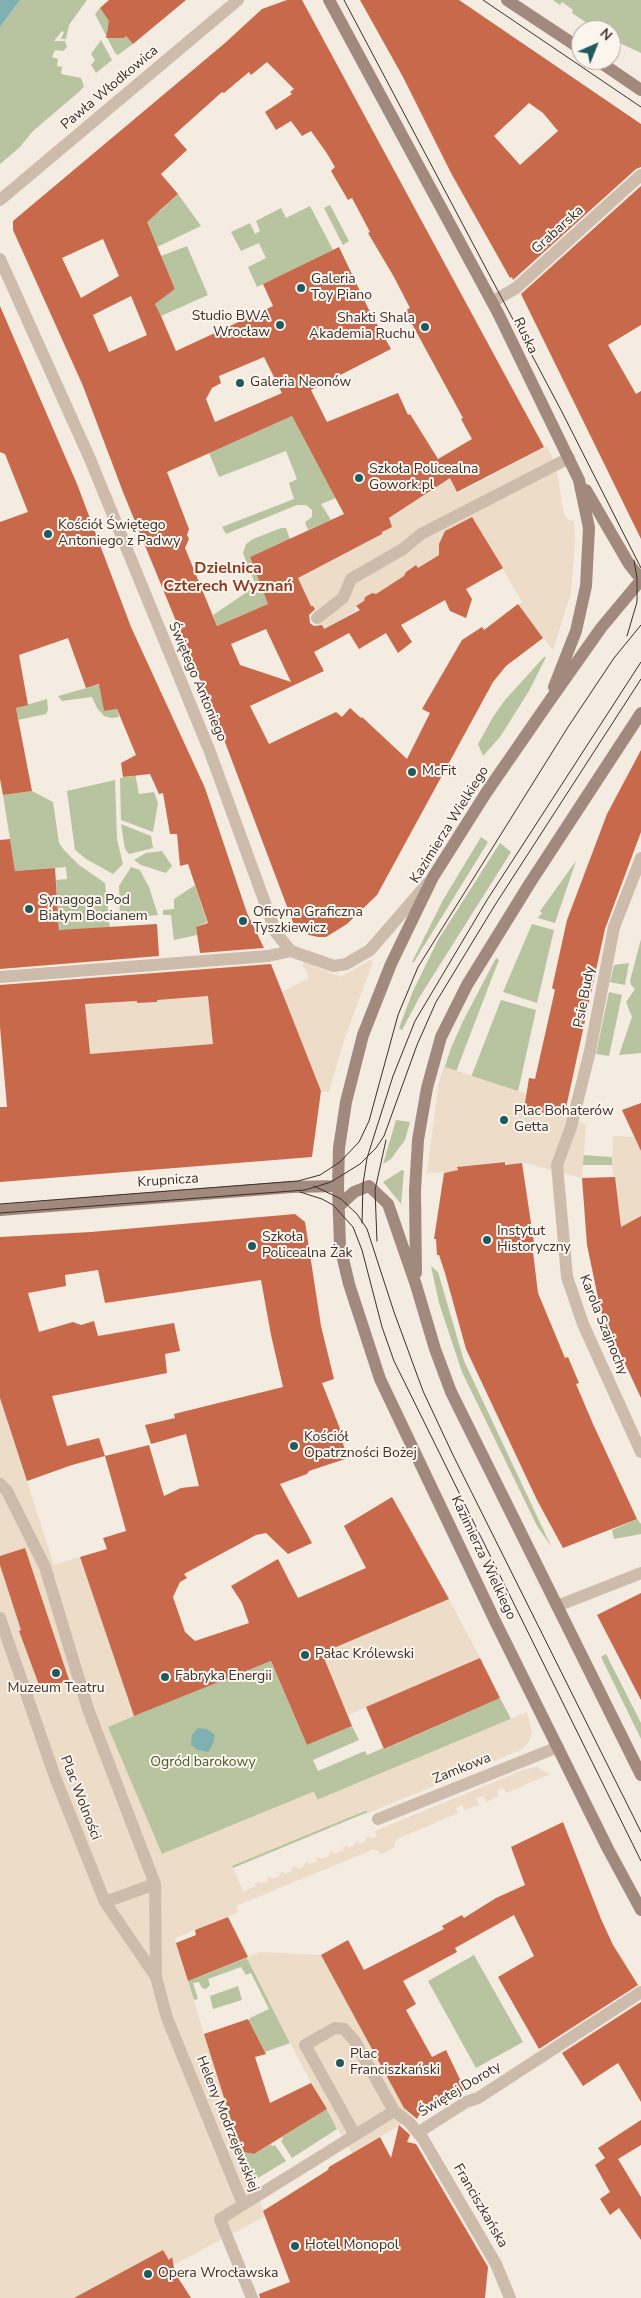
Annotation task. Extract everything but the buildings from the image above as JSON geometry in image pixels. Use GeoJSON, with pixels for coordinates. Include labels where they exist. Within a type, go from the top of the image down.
{"type":"FeatureCollection","features":[{"type":"Feature","properties":{"kind":"main road","name":"Ruska"},"geometry":{"type":"LineString","coordinates":[[329,0],[492,302],[579,480],[589,528],[586,586],[576,631],[546,706]]}},
{"type":"Feature","properties":{"kind":"main road"},"geometry":{"type":"LineString","coordinates":[[507,0],[571,42]]}},
{"type":"Feature","properties":{"kind":"main road"},"geometry":{"type":"LineString","coordinates":[[612,70],[641,90]]}},
{"type":"Feature","properties":{"kind":"main road"},"geometry":{"type":"LineString","coordinates":[[579,480],[641,580]]}},
{"type":"Feature","properties":{"kind":"main road","name":"Kazimierza Wielkiego"},"geometry":{"type":"LineString","coordinates":[[641,580],[601,628],[546,706],[486,793],[433,877],[391,964],[363,1035],[346,1102],[339,1148],[338,1186],[340,1246],[349,1284],[380,1379],[558,1747],[641,1910]]}},
{"type":"Feature","properties":{"kind":"main road"},"geometry":{"type":"LineString","coordinates":[[416,1285],[415,1191],[418,1140],[427,1088],[441,1037],[467,985],[641,713]]}},
{"type":"Feature","properties":{"kind":"main road","name":"Krupnicza"},"geometry":{"type":"LineString","coordinates":[[0,1210],[292,1187],[338,1186]]}},
{"type":"Feature","properties":{"kind":"main road"},"geometry":{"type":"LineString","coordinates":[[339,1206],[346,1197],[369,1186],[376,1190],[391,1209],[435,1349],[451,1392],[641,1775]]}},
{"type":"Feature","properties":{"kind":"street","name":"Pawła Włodkowica"},"geometry":{"type":"LineString","coordinates":[[0,200],[238,0]]}},
{"type":"Feature","properties":{"kind":"street","name":"Grabarska"},"geometry":{"type":"LineString","coordinates":[[492,302],[516,288],[641,175]]}},
{"type":"Feature","properties":{"kind":"street","name":"Świętego Antoniego"},"geometry":{"type":"LineString","coordinates":[[0,259],[86,450],[210,752],[276,933],[291,951]]}},
{"type":"Feature","properties":{"kind":"street"},"geometry":{"type":"LineString","coordinates":[[318,618],[343,598],[351,579],[403,549],[421,534],[569,458]]}},
{"type":"Feature","properties":{"kind":"street","name":"Psie Budy"},"geometry":{"type":"LineString","coordinates":[[564,1144],[571,1127],[614,927],[641,858]]}},
{"type":"Feature","properties":{"kind":"street"},"geometry":{"type":"LineString","coordinates":[[0,977],[268,956],[291,951],[334,966],[346,964],[370,950],[433,877]]}},
{"type":"Feature","properties":{"kind":"street","name":"Karola Szajnochy"},"geometry":{"type":"LineString","coordinates":[[564,1144],[557,1165],[568,1277],[583,1324],[641,1452]]}},
{"type":"Feature","properties":{"kind":"street"},"geometry":{"type":"LineString","coordinates":[[0,1484],[7,1491],[44,1567],[88,1709],[154,1884],[156,1977]]}},
{"type":"Feature","properties":{"kind":"street"},"geometry":{"type":"LineString","coordinates":[[557,1606],[641,1573]]}},
{"type":"Feature","properties":{"kind":"street","name":"Plac Wolności"},"geometry":{"type":"LineString","coordinates":[[0,1618],[55,1777],[105,1902],[156,1977]]}},
{"type":"Feature","properties":{"kind":"street","name":"Zamkowa"},"geometry":{"type":"LineString","coordinates":[[378,1819],[558,1747]]}},
{"type":"Feature","properties":{"kind":"street"},"geometry":{"type":"LineString","coordinates":[[105,1902],[154,1884]]}},
{"type":"Feature","properties":{"kind":"street","name":"Heleny Modrzejewskiej"},"geometry":{"type":"LineString","coordinates":[[156,1977],[167,2018],[243,2204],[220,2219],[252,2298]]}},
{"type":"Feature","properties":{"kind":"street","name":"Świętej Doroty"},"geometry":{"type":"LineString","coordinates":[[355,2135],[306,2045],[335,2028],[344,2029],[354,2040],[394,2111],[418,2132],[466,2102],[478,2098],[641,1992]]}},
{"type":"Feature","properties":{"kind":"street"},"geometry":{"type":"LineString","coordinates":[[243,2204],[394,2111]]}},
{"type":"Feature","properties":{"kind":"street","name":"Franciszkańska"},"geometry":{"type":"LineString","coordinates":[[418,2132],[496,2264],[510,2298]]}},
{"type":"Feature","properties":{"kind":"green space"},"geometry":{"type":"Polygon","coordinates":[[[20,0],[87,0],[69,25],[66,39],[61,39],[64,32],[62,31],[54,41],[65,41],[67,47],[63,51],[55,50],[52,57],[58,59],[57,66],[62,67],[61,74],[81,78],[84,86],[33,131],[19,148],[0,164],[0,27],[20,0]]]}},
{"type":"Feature","properties":{"kind":"green space"},"geometry":{"type":"Polygon","coordinates":[[[553,0],[641,0],[641,53],[621,44],[621,20],[582,20],[572,13],[573,10],[562,2],[560,5],[553,0]]]}},
{"type":"Feature","properties":{"kind":"green space"},"geometry":{"type":"Polygon","coordinates":[[[100,8],[110,22],[107,30],[110,37],[116,38],[121,36],[123,38],[126,36],[133,44],[118,55],[115,53],[95,14],[100,8]]]}},
{"type":"Feature","properties":{"kind":"green space"},"geometry":{"type":"Polygon","coordinates":[[[101,40],[112,60],[96,73],[91,65],[95,60],[91,54],[101,40]]]}},
{"type":"Feature","properties":{"kind":"green space"},"geometry":{"type":"Polygon","coordinates":[[[178,194],[201,226],[157,247],[145,219],[160,211],[178,194]]]}},
{"type":"Feature","properties":{"kind":"green space"},"geometry":{"type":"Polygon","coordinates":[[[330,205],[349,241],[343,245],[324,208],[330,205]]]}},
{"type":"Feature","properties":{"kind":"green space"},"geometry":{"type":"Polygon","coordinates":[[[310,206],[333,250],[257,287],[248,267],[266,258],[259,243],[241,251],[231,232],[250,223],[255,234],[260,231],[256,221],[281,208],[286,218],[310,206]]]}},
{"type":"Feature","properties":{"kind":"green space"},"geometry":{"type":"Polygon","coordinates":[[[187,246],[208,295],[161,316],[155,304],[175,289],[161,256],[187,246]]]}},
{"type":"Feature","properties":{"kind":"green space"},"geometry":{"type":"Polygon","coordinates":[[[292,416],[336,498],[321,504],[331,520],[308,530],[305,522],[312,517],[312,510],[306,505],[297,505],[226,534],[222,527],[294,499],[289,483],[297,479],[286,451],[219,477],[209,453],[292,416]]]}},
{"type":"Feature","properties":{"kind":"green space"},"geometry":{"type":"Polygon","coordinates":[[[281,528],[286,528],[290,539],[250,557],[268,604],[217,626],[213,615],[256,586],[243,553],[246,544],[253,539],[281,528]]]}},
{"type":"Feature","properties":{"kind":"green space"},"geometry":{"type":"Polygon","coordinates":[[[546,657],[529,691],[500,737],[483,756],[478,744],[493,717],[505,700],[546,657]]]}},
{"type":"Feature","properties":{"kind":"green space"},"geometry":{"type":"Polygon","coordinates":[[[101,684],[104,711],[117,709],[119,717],[111,718],[104,716],[97,708],[92,697],[62,701],[58,696],[101,684]]]}},
{"type":"Feature","properties":{"kind":"green space"},"geometry":{"type":"Polygon","coordinates":[[[47,699],[48,710],[46,714],[18,720],[16,708],[47,699]]]}},
{"type":"Feature","properties":{"kind":"green space"},"geometry":{"type":"Polygon","coordinates":[[[135,773],[139,794],[154,792],[158,803],[153,832],[121,820],[120,778],[133,776],[135,773]]]}},
{"type":"Feature","properties":{"kind":"green space"},"geometry":{"type":"Polygon","coordinates":[[[115,780],[117,839],[123,864],[113,874],[86,859],[75,850],[67,791],[115,780]]]}},
{"type":"Feature","properties":{"kind":"green space"},"geometry":{"type":"Polygon","coordinates":[[[32,791],[53,802],[59,843],[64,850],[79,865],[105,883],[110,928],[60,938],[56,880],[67,879],[66,867],[15,871],[3,795],[32,791]]]}},
{"type":"Feature","properties":{"kind":"green space"},"geometry":{"type":"Polygon","coordinates":[[[121,824],[151,836],[153,848],[129,854],[125,849],[121,824]]]}},
{"type":"Feature","properties":{"kind":"green space"},"geometry":{"type":"Polygon","coordinates":[[[481,837],[488,842],[414,962],[412,962],[443,900],[481,837]]]}},
{"type":"Feature","properties":{"kind":"green space"},"geometry":{"type":"Polygon","coordinates":[[[500,843],[511,852],[419,998],[402,1030],[399,1028],[413,991],[438,940],[500,843]]]}},
{"type":"Feature","properties":{"kind":"green space"},"geometry":{"type":"Polygon","coordinates":[[[162,851],[172,866],[166,873],[141,865],[134,860],[146,853],[162,851]]]}},
{"type":"Feature","properties":{"kind":"green space"},"geometry":{"type":"Polygon","coordinates":[[[576,861],[555,923],[538,918],[542,913],[540,911],[576,861]]]}},
{"type":"Feature","properties":{"kind":"green space"},"geometry":{"type":"Polygon","coordinates":[[[131,867],[140,870],[149,887],[158,915],[120,919],[119,886],[131,867]]]}},
{"type":"Feature","properties":{"kind":"green space"},"geometry":{"type":"Polygon","coordinates":[[[195,885],[207,922],[196,927],[197,935],[174,940],[171,915],[163,915],[163,910],[174,909],[174,899],[195,885]]]}},
{"type":"Feature","properties":{"kind":"green space"},"geometry":{"type":"Polygon","coordinates":[[[532,924],[554,930],[537,1003],[503,992],[532,924]]]}},
{"type":"Feature","properties":{"kind":"green space"},"geometry":{"type":"Polygon","coordinates":[[[641,939],[641,1053],[619,1055],[632,1017],[626,1002],[635,989],[630,981],[641,939]]]}},
{"type":"Feature","properties":{"kind":"green space"},"geometry":{"type":"Polygon","coordinates":[[[496,958],[499,960],[454,1077],[438,1087],[451,1048],[463,1021],[496,958]]]}},
{"type":"Feature","properties":{"kind":"green space"},"geometry":{"type":"Polygon","coordinates":[[[629,963],[625,985],[610,982],[614,965],[629,963]]]}},
{"type":"Feature","properties":{"kind":"green space"},"geometry":{"type":"Polygon","coordinates":[[[609,992],[622,995],[609,1056],[596,1054],[609,992]]]}},
{"type":"Feature","properties":{"kind":"green space"},"geometry":{"type":"Polygon","coordinates":[[[501,1000],[536,1010],[515,1105],[464,1095],[501,1000]]]}},
{"type":"Feature","properties":{"kind":"green space"},"geometry":{"type":"Polygon","coordinates":[[[396,1120],[410,1122],[405,1140],[391,1159],[383,1164],[396,1120]]]}},
{"type":"Feature","properties":{"kind":"green space"},"geometry":{"type":"Polygon","coordinates":[[[582,1155],[612,1157],[612,1165],[582,1165],[582,1155]]]}},
{"type":"Feature","properties":{"kind":"green space"},"geometry":{"type":"Polygon","coordinates":[[[402,1170],[404,1171],[401,1204],[383,1182],[402,1170]]]}},
{"type":"Feature","properties":{"kind":"green space"},"geometry":{"type":"Polygon","coordinates":[[[431,1266],[438,1272],[464,1361],[551,1546],[537,1526],[462,1372],[439,1303],[431,1266]]]}},
{"type":"Feature","properties":{"kind":"green space"},"geometry":{"type":"Polygon","coordinates":[[[637,1519],[641,1524],[641,1534],[614,1539],[612,1530],[637,1519]]]}},
{"type":"Feature","properties":{"kind":"green space"},"geometry":{"type":"Polygon","coordinates":[[[606,1654],[641,1723],[641,1739],[601,1657],[606,1654]]]}},
{"type":"Feature","properties":{"kind":"green space","name":"Ogród barokowy"},"geometry":{"type":"Polygon","coordinates":[[[271,1661],[307,1745],[352,1726],[359,1740],[313,1760],[318,1771],[365,1751],[367,1755],[383,1748],[385,1749],[500,1698],[511,1719],[317,1800],[313,1792],[160,1855],[106,1727],[271,1661]]]}},
{"type":"Feature","properties":{"kind":"green space"},"geometry":{"type":"Polygon","coordinates":[[[367,1810],[368,1812],[233,1868],[231,1866],[367,1810]]]}},
{"type":"Feature","properties":{"kind":"green space"},"geometry":{"type":"Polygon","coordinates":[[[474,1955],[523,2042],[476,2068],[428,1981],[474,1955]]]}},
{"type":"Feature","properties":{"kind":"green space"},"geometry":{"type":"Polygon","coordinates":[[[247,1958],[290,2043],[265,2052],[249,2021],[250,2018],[269,2009],[251,1973],[246,1975],[241,1967],[208,1979],[210,1985],[206,1989],[202,1988],[199,1982],[193,1983],[198,1999],[194,2000],[188,1981],[247,1958]]]}},
{"type":"Feature","properties":{"kind":"green space"},"geometry":{"type":"Polygon","coordinates":[[[238,1986],[242,2000],[213,2009],[210,1996],[238,1986]]]}},
{"type":"Feature","properties":{"kind":"green space"},"geometry":{"type":"Polygon","coordinates":[[[327,2109],[337,2129],[292,2158],[281,2141],[282,2137],[327,2109]]]}},
{"type":"Feature","properties":{"kind":"green space"},"geometry":{"type":"Polygon","coordinates":[[[271,2144],[272,2146],[275,2145],[286,2161],[258,2178],[251,2176],[243,2152],[254,2154],[271,2144]]]}},
{"type":"Feature","properties":{"kind":"shaded area"},"geometry":{"type":"Polygon","coordinates":[[[547,446],[556,465],[564,515],[569,520],[574,521],[575,540],[571,593],[553,650],[518,605],[522,602],[498,561],[457,524],[443,532],[445,536],[439,544],[440,554],[417,569],[412,567],[404,576],[376,594],[372,593],[365,597],[364,601],[356,606],[355,611],[322,630],[312,609],[313,606],[311,606],[298,578],[382,534],[391,525],[389,519],[431,491],[448,473],[458,493],[547,446]]]}},
{"type":"Feature","properties":{"kind":"shaded area"},"geometry":{"type":"Polygon","coordinates":[[[370,960],[373,962],[344,1040],[329,1092],[321,1091],[282,992],[309,978],[303,965],[305,962],[341,977],[370,960]]]}},
{"type":"Feature","properties":{"kind":"shaded area"},"geometry":{"type":"Polygon","coordinates":[[[210,996],[210,1013],[215,1044],[89,1054],[85,1004],[137,1001],[137,1003],[157,1002],[157,999],[210,996]]]}},
{"type":"Feature","properties":{"kind":"shaded area","name":"Plac Bohaterów Getta"},"geometry":{"type":"Polygon","coordinates":[[[445,1067],[527,1094],[564,1117],[586,1124],[582,1178],[522,1162],[509,1165],[505,1161],[458,1167],[454,1172],[427,1173],[438,1087],[445,1067]]]}},
{"type":"Feature","properties":{"kind":"shaded area"},"geometry":{"type":"Polygon","coordinates":[[[613,1136],[635,1137],[641,1151],[641,1216],[621,1227],[612,1165],[613,1136]]]}},
{"type":"Feature","properties":{"kind":"shaded area"},"geometry":{"type":"Polygon","coordinates":[[[0,1398],[54,1565],[80,1557],[134,1716],[108,1727],[162,1854],[314,1792],[318,1800],[527,1712],[532,1733],[529,1742],[521,1750],[368,1813],[366,1810],[232,1866],[243,1891],[256,1886],[255,1883],[259,1882],[260,1884],[268,1881],[267,1878],[271,1877],[272,1879],[280,1876],[279,1873],[283,1872],[285,1874],[292,1871],[291,1868],[296,1866],[297,1869],[305,1866],[304,1863],[308,1862],[309,1864],[317,1861],[316,1858],[319,1857],[321,1859],[330,1856],[329,1853],[332,1851],[334,1854],[344,1850],[343,1847],[347,1846],[348,1848],[355,1845],[354,1843],[357,1841],[359,1844],[366,1841],[366,1838],[370,1836],[371,1839],[377,1836],[375,1831],[523,1770],[537,1767],[550,1774],[506,1793],[504,1788],[497,1790],[499,1796],[486,1802],[483,1796],[476,1799],[479,1805],[465,1810],[462,1805],[456,1808],[458,1813],[397,1839],[395,1847],[382,1854],[374,1849],[236,1906],[239,1912],[175,1938],[204,2034],[265,2216],[172,2266],[163,2250],[80,2298],[0,2298],[0,1398]]]}},
{"type":"Feature","properties":{"kind":"shaded area"},"geometry":{"type":"Polygon","coordinates":[[[449,1599],[480,1658],[348,1715],[322,1652],[449,1599]]]}},
{"type":"Feature","properties":{"kind":"shaded area","name":"Plac Franciszkański"},"geometry":{"type":"Polygon","coordinates":[[[260,1952],[321,1955],[411,2119],[352,2153],[311,2083],[247,1958],[260,1952]]]}},
{"type":"Feature","properties":{"kind":"water"},"geometry":{"type":"Polygon","coordinates":[[[0,0],[20,0],[0,27],[0,0]]]}},
{"type":"Feature","properties":{"kind":"water"},"geometry":{"type":"Polygon","coordinates":[[[198,1728],[207,1729],[215,1735],[213,1744],[208,1752],[198,1750],[191,1745],[192,1735],[198,1728]]]}},
{"type":"Feature","properties":{"kind":"tram line"},"geometry":{"type":"LineString","coordinates":[[344,0],[562,412],[641,568]]}},
{"type":"Feature","properties":{"kind":"tram line"},"geometry":{"type":"LineString","coordinates":[[483,0],[641,107]]}},
{"type":"Feature","properties":{"kind":"tram line"},"geometry":{"type":"LineString","coordinates":[[627,636],[637,602],[637,578],[634,560]]}},
{"type":"Feature","properties":{"kind":"tram line"},"geometry":{"type":"LineString","coordinates":[[0,1204],[298,1181],[320,1175],[340,1162],[359,1142],[369,1121],[398,1015],[418,967],[568,727],[614,658],[641,625]]}},
{"type":"Feature","properties":{"kind":"tram line"},"geometry":{"type":"LineString","coordinates":[[362,1223],[363,1184],[367,1158],[393,1076],[415,1021],[487,900],[641,662]]}},
{"type":"Feature","properties":{"kind":"tram line"},"geometry":{"type":"LineString","coordinates":[[0,1213],[305,1190],[331,1182],[360,1164],[376,1148],[384,1136],[417,1045],[436,1002],[495,905],[641,679]]}},
{"type":"Feature","properties":{"kind":"tram line"},"geometry":{"type":"LineString","coordinates":[[377,1241],[375,1190],[386,1140]]}},
{"type":"Feature","properties":{"kind":"tram line"},"geometry":{"type":"LineString","coordinates":[[314,1186],[341,1199],[357,1214],[367,1229],[394,1312],[423,1391],[641,1832]]}},
{"type":"Feature","properties":{"kind":"tram line"},"geometry":{"type":"LineString","coordinates":[[300,1192],[322,1199],[333,1205],[353,1227],[362,1250],[382,1327],[394,1361],[641,1861]]}},
{"type":"Feature","properties":{"kind":"place","name":"Galeria Toy Piano"},"geometry":{"type":"Point","coordinates":[301,288]}},
{"type":"Feature","properties":{"kind":"place","name":"Studio BWA Wrocław"},"geometry":{"type":"Point","coordinates":[280,325]}},
{"type":"Feature","properties":{"kind":"place","name":"Shakti Shala Akademia Ruchu"},"geometry":{"type":"Point","coordinates":[425,327]}},
{"type":"Feature","properties":{"kind":"place","name":"Galeria Neonów"},"geometry":{"type":"Point","coordinates":[240,383]}},
{"type":"Feature","properties":{"kind":"place","name":"Szkoła Policealna Gowork.pl"},"geometry":{"type":"Point","coordinates":[359,478]}},
{"type":"Feature","properties":{"kind":"place","name":"Kościół Świętego Antoniego z Padwy"},"geometry":{"type":"Point","coordinates":[48,534]}},
{"type":"Feature","properties":{"kind":"place","name":"McFit"},"geometry":{"type":"Point","coordinates":[412,772]}},
{"type":"Feature","properties":{"kind":"place","name":"Synagoga Pod Białym Bocianem"},"geometry":{"type":"Point","coordinates":[29,909]}},
{"type":"Feature","properties":{"kind":"place","name":"Oficyna Graficzna Tyszkiewicz"},"geometry":{"type":"Point","coordinates":[243,921]}},
{"type":"Feature","properties":{"kind":"place","name":"Plac Bohaterów Getta"},"geometry":{"type":"Point","coordinates":[504,1120]}},
{"type":"Feature","properties":{"kind":"place","name":"Instytut Historyczny"},"geometry":{"type":"Point","coordinates":[487,1240]}},
{"type":"Feature","properties":{"kind":"place","name":"Szkoła Policealna Żak"},"geometry":{"type":"Point","coordinates":[252,1246]}},
{"type":"Feature","properties":{"kind":"place","name":"Kościół Opatrzności Bożej"},"geometry":{"type":"Point","coordinates":[294,1446]}},
{"type":"Feature","properties":{"kind":"place","name":"Pałac Królewski"},"geometry":{"type":"Point","coordinates":[305,1655]}},
{"type":"Feature","properties":{"kind":"place","name":"Muzeum Teatru"},"geometry":{"type":"Point","coordinates":[56,1673]}},
{"type":"Feature","properties":{"kind":"place","name":"Fabryka Energii"},"geometry":{"type":"Point","coordinates":[165,1677]}},
{"type":"Feature","properties":{"kind":"place","name":"Plac Franciszkański"},"geometry":{"type":"Point","coordinates":[340,2063]}},
{"type":"Feature","properties":{"kind":"place","name":"Hotel Monopol"},"geometry":{"type":"Point","coordinates":[295,2246]}},
{"type":"Feature","properties":{"kind":"place","name":"Opera Wrocławska"},"geometry":{"type":"Point","coordinates":[148,2274]}},
{"type":"Feature","properties":{"kind":"district","name":"Dzielnica Czterech Wyznań"},"geometry":{"type":"Point","coordinates":[228,578]}}]}
